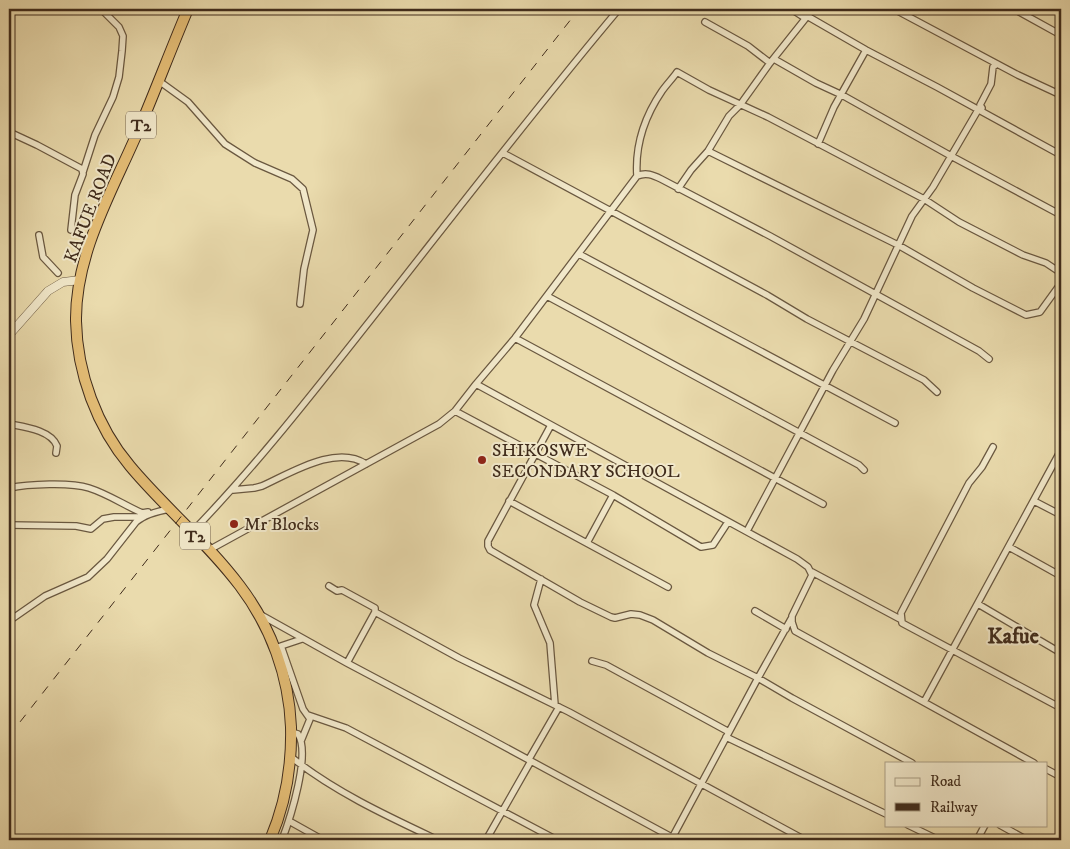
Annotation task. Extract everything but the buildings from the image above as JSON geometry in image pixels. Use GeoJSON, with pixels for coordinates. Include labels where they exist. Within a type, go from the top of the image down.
{"type":"FeatureCollection","features":[{"type":"Feature","properties":{"kind":"highway","name":"KAFUE ROAD"},"geometry":{"type":"LineString","coordinates":[[188,9],[91,240],[80,280],[76,330],[82,369],[92,402],[107,432],[123,457],[166,510],[192,532],[241,587],[278,647],[286,685],[291,732],[291,757],[283,802],[270,840]]}},
{"type":"Feature","properties":{"kind":"street"},"geometry":{"type":"LineString","coordinates":[[71,230],[76,195],[83,172],[95,135],[113,97],[119,77],[123,36],[120,26],[101,9]]}},
{"type":"Feature","properties":{"kind":"street"},"geometry":{"type":"LineString","coordinates":[[192,532],[233,490],[298,412],[619,9]]}},
{"type":"Feature","properties":{"kind":"street"},"geometry":{"type":"LineString","coordinates":[[791,9],[1061,155]]}},
{"type":"Feature","properties":{"kind":"street"},"geometry":{"type":"LineString","coordinates":[[678,189],[691,170],[708,151],[729,116],[740,105],[813,9]]}},
{"type":"Feature","properties":{"kind":"street"},"geometry":{"type":"LineString","coordinates":[[894,9],[997,64],[1061,95]]}},
{"type":"Feature","properties":{"kind":"street"},"geometry":{"type":"LineString","coordinates":[[1014,9],[1061,35]]}},
{"type":"Feature","properties":{"kind":"street"},"geometry":{"type":"LineString","coordinates":[[705,22],[772,61],[842,94],[951,156],[1061,215]]}},
{"type":"Feature","properties":{"kind":"street"},"geometry":{"type":"LineString","coordinates":[[818,144],[826,124],[866,50]]}},
{"type":"Feature","properties":{"kind":"street"},"geometry":{"type":"LineString","coordinates":[[747,531],[774,478],[864,319],[912,216],[933,187],[982,108],[980,105],[991,84],[993,68],[997,64]]}},
{"type":"Feature","properties":{"kind":"street"},"geometry":{"type":"LineString","coordinates":[[209,550],[439,424],[455,411],[515,338],[637,176],[637,148],[643,128],[662,91],[677,72],[740,105],[768,117],[924,199],[959,222],[1023,254],[1046,263],[1061,273]]}},
{"type":"Feature","properties":{"kind":"street"},"geometry":{"type":"LineString","coordinates":[[158,81],[188,102],[226,144],[255,163],[292,179],[303,188],[313,230],[304,269],[300,304]]}},
{"type":"Feature","properties":{"kind":"street"},"geometry":{"type":"LineString","coordinates":[[9,132],[76,165],[83,172]]}},
{"type":"Feature","properties":{"kind":"street"},"geometry":{"type":"LineString","coordinates":[[708,151],[898,245],[973,288],[1026,315],[1040,312],[1061,283]]}},
{"type":"Feature","properties":{"kind":"street"},"geometry":{"type":"LineString","coordinates":[[503,153],[924,380],[938,392]]}},
{"type":"Feature","properties":{"kind":"street"},"geometry":{"type":"LineString","coordinates":[[637,176],[650,174],[875,293],[978,350],[989,359]]}},
{"type":"Feature","properties":{"kind":"street"},"geometry":{"type":"LineString","coordinates":[[39,235],[43,257],[58,273]]}},
{"type":"Feature","properties":{"kind":"street"},"geometry":{"type":"LineString","coordinates":[[579,254],[697,319],[895,423]]}},
{"type":"Feature","properties":{"kind":"street"},"geometry":{"type":"LineString","coordinates":[[9,336],[48,291],[63,282],[80,280]]}},
{"type":"Feature","properties":{"kind":"street"},"geometry":{"type":"LineString","coordinates":[[547,296],[800,432],[859,465],[864,470]]}},
{"type":"Feature","properties":{"kind":"street"},"geometry":{"type":"LineString","coordinates":[[515,338],[823,504]]}},
{"type":"Feature","properties":{"kind":"street"},"geometry":{"type":"LineString","coordinates":[[476,384],[747,531],[797,560],[812,572],[900,619],[902,623],[1061,708]]}},
{"type":"Feature","properties":{"kind":"street"},"geometry":{"type":"LineString","coordinates":[[455,411],[613,496],[701,547],[713,545],[728,522]]}},
{"type":"Feature","properties":{"kind":"street"},"geometry":{"type":"LineString","coordinates":[[9,424],[35,430],[51,437],[57,446],[56,453]]}},
{"type":"Feature","properties":{"kind":"street"},"geometry":{"type":"LineString","coordinates":[[551,425],[534,453],[488,541],[490,550],[580,602],[611,617],[615,618],[631,614],[653,620],[701,649],[758,678],[910,762]]}},
{"type":"Feature","properties":{"kind":"street"},"geometry":{"type":"LineString","coordinates":[[900,619],[901,613],[952,513],[993,447]]}},
{"type":"Feature","properties":{"kind":"street"},"geometry":{"type":"LineString","coordinates":[[924,702],[1061,452]]}},
{"type":"Feature","properties":{"kind":"street"},"geometry":{"type":"LineString","coordinates":[[233,490],[262,486],[332,457],[353,458],[366,464]]}},
{"type":"Feature","properties":{"kind":"street"},"geometry":{"type":"LineString","coordinates":[[9,488],[37,485],[81,486],[106,495],[142,513],[166,510]]}},
{"type":"Feature","properties":{"kind":"street"},"geometry":{"type":"LineString","coordinates":[[587,543],[613,496]]}},
{"type":"Feature","properties":{"kind":"street"},"geometry":{"type":"LineString","coordinates":[[1034,501],[1061,515]]}},
{"type":"Feature","properties":{"kind":"street"},"geometry":{"type":"LineString","coordinates":[[509,502],[668,587]]}},
{"type":"Feature","properties":{"kind":"street"},"geometry":{"type":"LineString","coordinates":[[9,525],[76,526],[91,529],[100,521],[108,518],[141,517],[166,510]]}},
{"type":"Feature","properties":{"kind":"street"},"geometry":{"type":"LineString","coordinates":[[9,621],[45,596],[88,577],[107,559],[141,517]]}},
{"type":"Feature","properties":{"kind":"street"},"geometry":{"type":"LineString","coordinates":[[1009,546],[1061,576]]}},
{"type":"Feature","properties":{"kind":"street"},"geometry":{"type":"LineString","coordinates":[[257,613],[673,839],[700,785],[792,619],[812,572]]}},
{"type":"Feature","properties":{"kind":"street"},"geometry":{"type":"LineString","coordinates":[[486,840],[557,706],[550,643],[534,605],[541,579]]}},
{"type":"Feature","properties":{"kind":"street"},"geometry":{"type":"LineString","coordinates":[[329,586],[337,591],[342,590],[375,608],[375,612],[347,663]]}},
{"type":"Feature","properties":{"kind":"street"},"geometry":{"type":"LineString","coordinates":[[978,604],[1061,653]]}},
{"type":"Feature","properties":{"kind":"street"},"geometry":{"type":"LineString","coordinates":[[754,611],[786,629]]}},
{"type":"Feature","properties":{"kind":"street"},"geometry":{"type":"LineString","coordinates":[[375,612],[459,658],[557,706],[700,785],[805,840]]}},
{"type":"Feature","properties":{"kind":"street"},"geometry":{"type":"LineString","coordinates":[[792,619],[795,631],[1032,762]]}},
{"type":"Feature","properties":{"kind":"street"},"geometry":{"type":"LineString","coordinates":[[282,840],[289,821],[303,766],[302,741],[310,719],[303,709],[278,647],[302,639]]}},
{"type":"Feature","properties":{"kind":"street"},"geometry":{"type":"LineString","coordinates":[[592,661],[606,665],[728,734],[885,813]]}},
{"type":"Feature","properties":{"kind":"street"},"geometry":{"type":"LineString","coordinates":[[308,715],[346,728],[557,840]]}},
{"type":"Feature","properties":{"kind":"street"},"geometry":{"type":"LineString","coordinates":[[291,732],[298,734],[302,741]]}},
{"type":"Feature","properties":{"kind":"street"},"geometry":{"type":"LineString","coordinates":[[1016,762],[1019,755]]}},
{"type":"Feature","properties":{"kind":"street"},"geometry":{"type":"LineString","coordinates":[[291,757],[360,802],[427,838],[438,840]]}},
{"type":"Feature","properties":{"kind":"street"},"geometry":{"type":"LineString","coordinates":[[1048,770],[1061,777]]}},
{"type":"Feature","properties":{"kind":"street"},"geometry":{"type":"LineString","coordinates":[[289,821],[323,840]]}},
{"type":"Feature","properties":{"kind":"street"},"geometry":{"type":"LineString","coordinates":[[910,826],[939,840]]}},
{"type":"Feature","properties":{"kind":"street"},"geometry":{"type":"LineString","coordinates":[[977,840],[984,826]]}},
{"type":"Feature","properties":{"kind":"street"},"geometry":{"type":"LineString","coordinates":[[1002,826],[1027,840]]}},
{"type":"Feature","properties":{"kind":"railway"},"geometry":{"type":"LineString","coordinates":[[9,736],[579,9]]}},
{"type":"Feature","properties":{"kind":"place","name":"SHIKOSWE SECONDARY SCHOOL"},"geometry":{"type":"Point","coordinates":[482,460]}},
{"type":"Feature","properties":{"kind":"place","name":"Mr Blocks"},"geometry":{"type":"Point","coordinates":[234,524]}},
{"type":"Feature","properties":{"kind":"district","name":"Kafue"},"geometry":{"type":"Point","coordinates":[1013,635]}}]}
